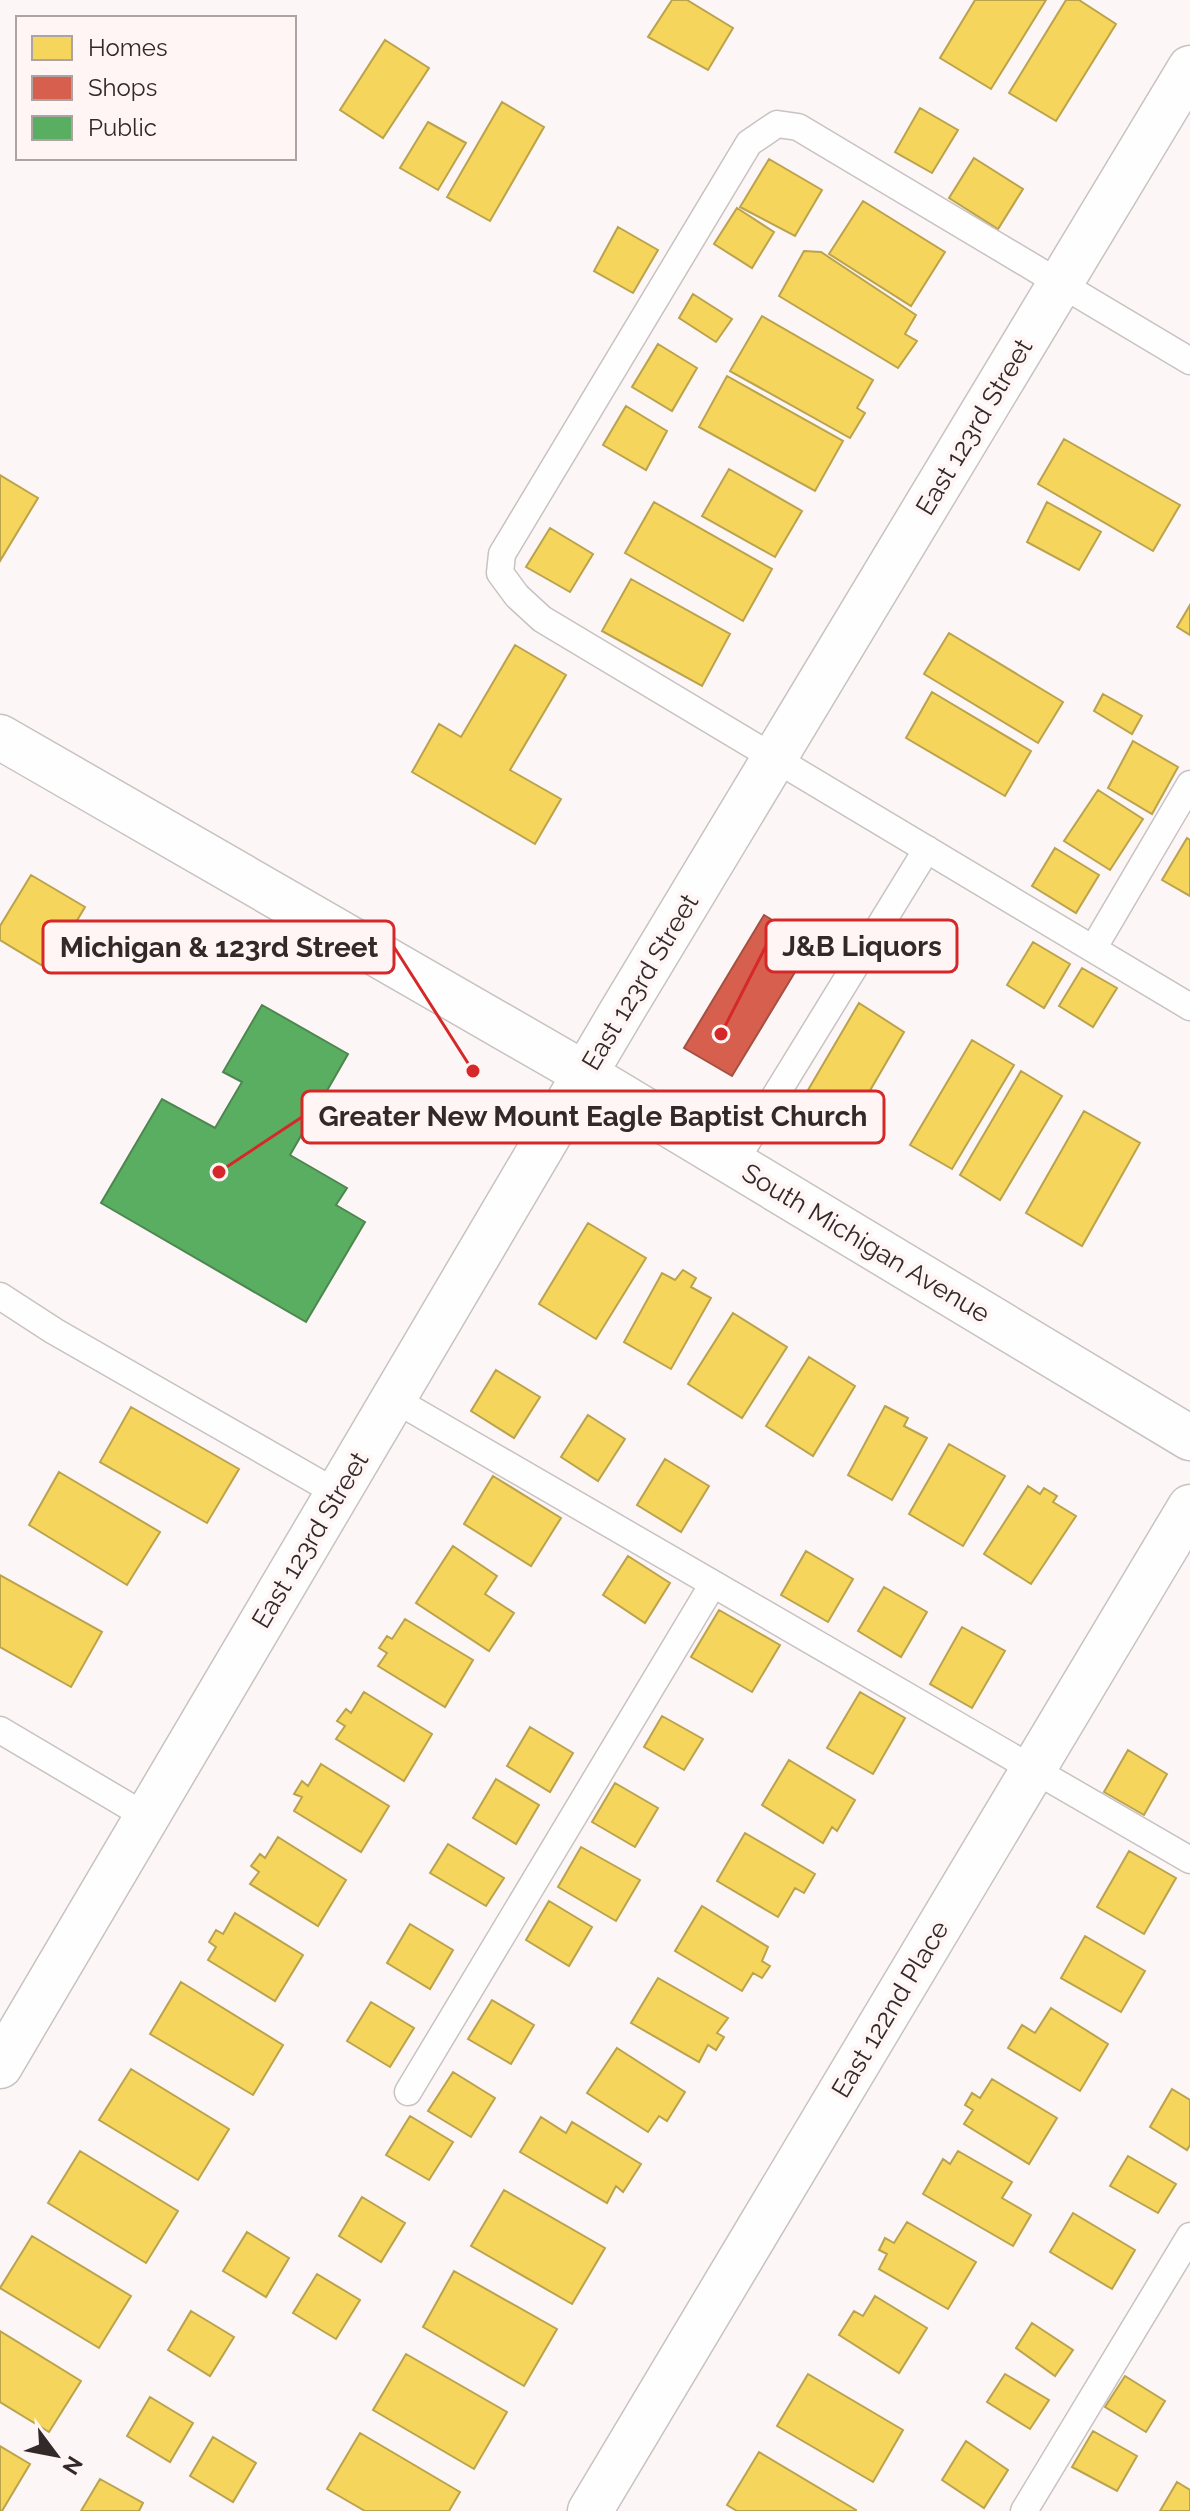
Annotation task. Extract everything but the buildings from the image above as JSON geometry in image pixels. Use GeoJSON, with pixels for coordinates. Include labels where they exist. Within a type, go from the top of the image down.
{"type":"FeatureCollection","features":[{"type":"Feature","properties":{"kind":"street","name":"East 123rd Street"},"geometry":{"type":"LineString","coordinates":[[0,2066],[585,1074],[1190,68]]}},
{"type":"Feature","properties":{"kind":"street","name":"South Michigan Avenue"},"geometry":{"type":"LineString","coordinates":[[0,737],[585,1074],[1190,1438]]}},
{"type":"Feature","properties":{"kind":"street","name":"East 122nd Place"},"geometry":{"type":"LineString","coordinates":[[590,2511],[1190,1507]]}},
{"type":"Feature","properties":{"kind":"lane"},"geometry":{"type":"LineString","coordinates":[[1190,361],[798,127],[777,124],[749,143],[502,554],[500,573],[517,596],[542,619],[1190,1007]]}},
{"type":"Feature","properties":{"kind":"lane"},"geometry":{"type":"LineString","coordinates":[[1093,949],[1190,784]]}},
{"type":"Feature","properties":{"kind":"lane"},"geometry":{"type":"LineString","coordinates":[[734,1163],[927,849]]}},
{"type":"Feature","properties":{"kind":"lane"},"geometry":{"type":"LineString","coordinates":[[0,1296],[54,1331],[337,1493]]}},
{"type":"Feature","properties":{"kind":"lane"},"geometry":{"type":"LineString","coordinates":[[394,1399],[1190,1860]]}},
{"type":"Feature","properties":{"kind":"lane"},"geometry":{"type":"LineString","coordinates":[[408,2092],[713,1584]]}},
{"type":"Feature","properties":{"kind":"lane"},"geometry":{"type":"LineString","coordinates":[[0,1730],[147,1817]]}},
{"type":"Feature","properties":{"kind":"lane"},"geometry":{"type":"LineString","coordinates":[[1024,2511],[1190,2236]]}},
{"type":"Feature","properties":{"kind":"place","name":"J&B Liquors"},"geometry":{"type":"Point","coordinates":[721,1034]}},
{"type":"Feature","properties":{"kind":"place","name":"Michigan & 123rd Street"},"geometry":{"type":"Point","coordinates":[473,1071]}},
{"type":"Feature","properties":{"kind":"place","name":"Greater New Mount Eagle Baptist Church"},"geometry":{"type":"Point","coordinates":[219,1172]}}]}
